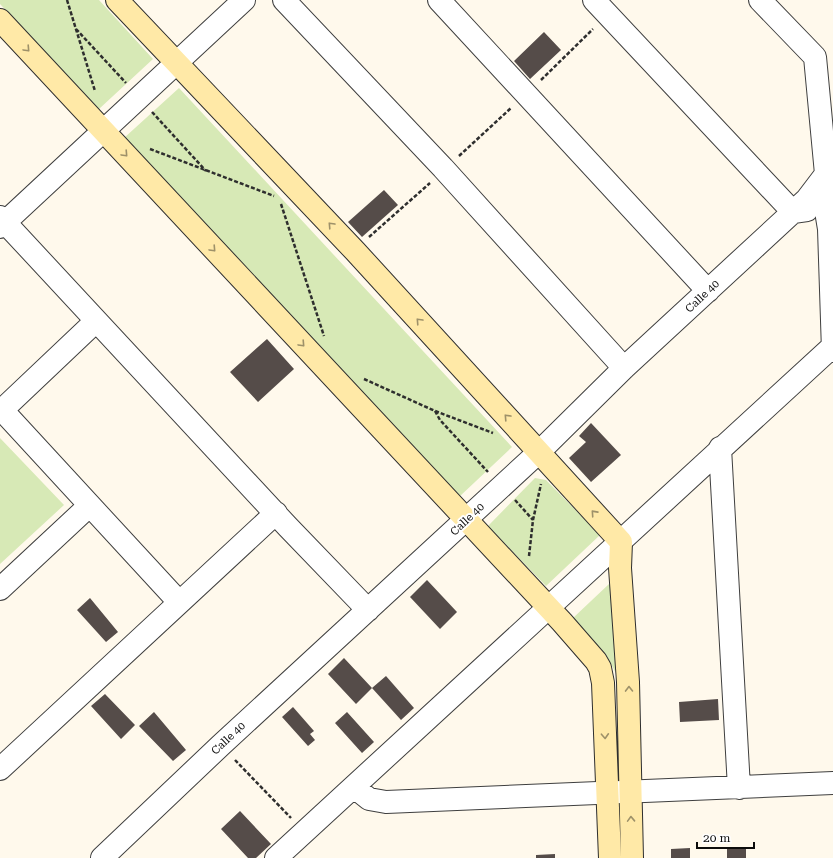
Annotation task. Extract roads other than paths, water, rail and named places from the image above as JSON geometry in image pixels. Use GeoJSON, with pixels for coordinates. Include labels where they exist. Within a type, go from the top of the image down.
{"type":"FeatureCollection","features":[{"type":"Feature","properties":{"kind":"street"},"geometry":{"type":"LineString","coordinates":[[117,0],[355,251],[620,542],[620,568],[628,682],[632,858]]}},
{"type":"Feature","properties":{"kind":"street"},"geometry":{"type":"LineString","coordinates":[[244,0],[104,132],[2,222],[368,610]]}},
{"type":"Feature","properties":{"kind":"street"},"geometry":{"type":"LineString","coordinates":[[284,0],[443,168],[624,368]]}},
{"type":"Feature","properties":{"kind":"street"},"geometry":{"type":"LineString","coordinates":[[439,0],[708,291]]}},
{"type":"Feature","properties":{"kind":"street"},"geometry":{"type":"LineString","coordinates":[[594,0],[793,212],[806,209],[827,217]]}},
{"type":"Feature","properties":{"kind":"street"},"geometry":{"type":"LineString","coordinates":[[760,0],[827,72],[826,174],[833,351]]}},
{"type":"Feature","properties":{"kind":"street"},"geometry":{"type":"LineString","coordinates":[[0,20],[549,608],[600,668],[603,683],[610,858]]}},
{"type":"Feature","properties":{"kind":"street","name":"Calle 40"},"geometry":{"type":"LineString","coordinates":[[102,858],[221,745],[539,452],[624,368],[793,212],[807,198],[826,174]]}},
{"type":"Feature","properties":{"kind":"street"},"geometry":{"type":"LineString","coordinates":[[96,320],[1,411],[179,602]]}},
{"type":"Feature","properties":{"kind":"street"},"geometry":{"type":"LineString","coordinates":[[276,858],[549,608],[720,448],[833,346]]}},
{"type":"Feature","properties":{"kind":"street"},"geometry":{"type":"LineString","coordinates":[[720,448],[739,788]]}},
{"type":"Feature","properties":{"kind":"street"},"geometry":{"type":"LineString","coordinates":[[0,589],[89,506]]}},
{"type":"Feature","properties":{"kind":"street"},"geometry":{"type":"LineString","coordinates":[[1,764],[276,513]]}},
{"type":"Feature","properties":{"kind":"street"},"geometry":{"type":"LineString","coordinates":[[354,787],[369,799],[386,802],[630,793],[833,783]]}}]}
